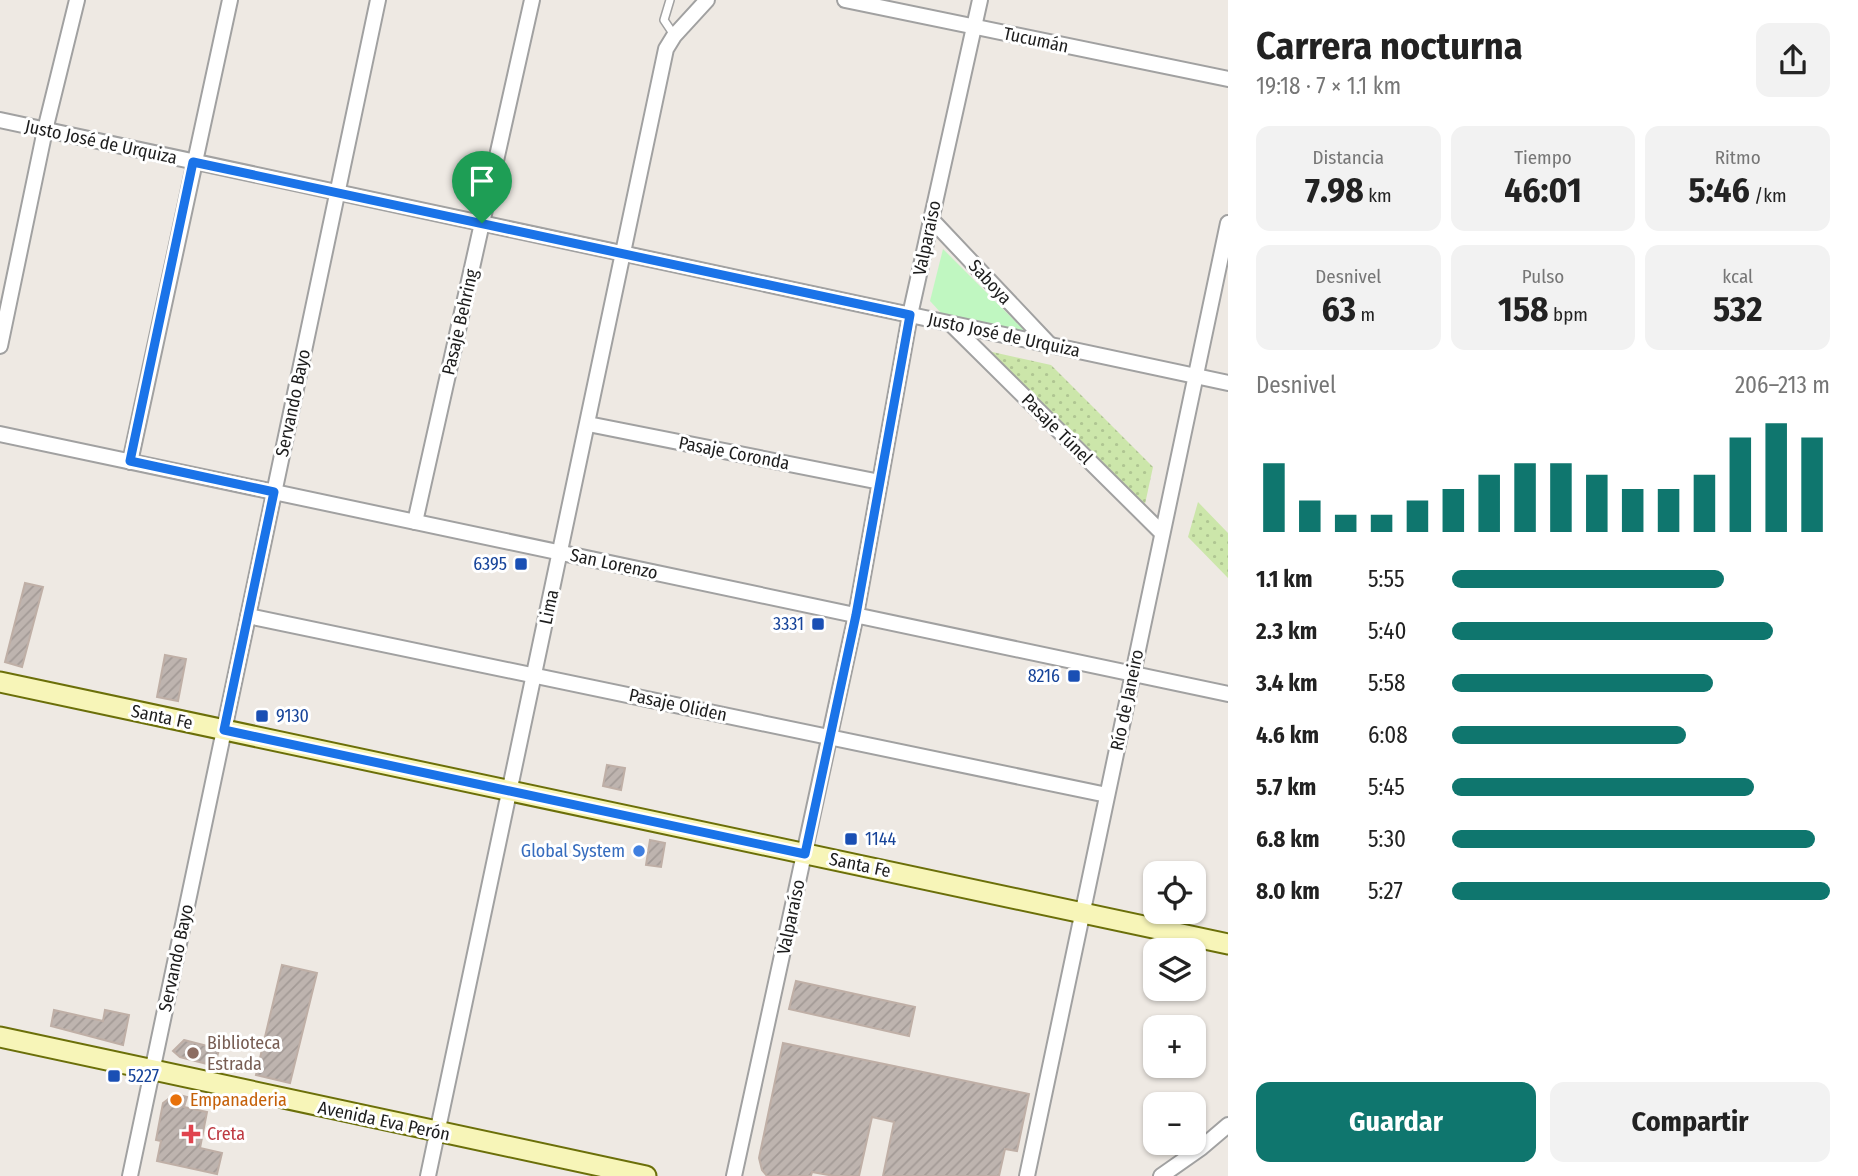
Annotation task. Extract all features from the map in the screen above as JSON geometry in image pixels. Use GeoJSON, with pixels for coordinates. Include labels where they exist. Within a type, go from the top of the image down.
{"type":"FeatureCollection","features":[{"type":"Feature","properties":{"kind":"main road","name":"Santa Fe"},"geometry":{"type":"LineString","coordinates":[[0,682],[1228,944]]}},
{"type":"Feature","properties":{"kind":"main road","name":"Avenida Eva Perón"},"geometry":{"type":"LineString","coordinates":[[0,1037],[646,1176]]}},
{"type":"Feature","properties":{"kind":"street"},"geometry":{"type":"LineString","coordinates":[[0,346],[45,130],[77,0]]}},
{"type":"Feature","properties":{"kind":"street"},"geometry":{"type":"LineString","coordinates":[[130,461],[230,0]]}},
{"type":"Feature","properties":{"kind":"street","name":"Servando Bayo"},"geometry":{"type":"LineString","coordinates":[[130,1176],[378,0]]}},
{"type":"Feature","properties":{"kind":"street","name":"Pasaje Behring"},"geometry":{"type":"LineString","coordinates":[[415,522],[532,0]]}},
{"type":"Feature","properties":{"kind":"street","name":"Tucumán"},"geometry":{"type":"LineString","coordinates":[[845,0],[1228,79]]}},
{"type":"Feature","properties":{"kind":"street","name":"Valparaíso"},"geometry":{"type":"LineString","coordinates":[[734,1176],[856,615],[910,315],[972,26],[980,0]]}},
{"type":"Feature","properties":{"kind":"street","name":"Lima"},"geometry":{"type":"LineString","coordinates":[[428,1176],[666,49],[674,36],[704,4]]}},
{"type":"Feature","properties":{"kind":"street","name":"Justo José de Urquiza"},"geometry":{"type":"LineString","coordinates":[[0,120],[1228,383]]}},
{"type":"Feature","properties":{"kind":"street","name":"Saboya"},"geometry":{"type":"LineString","coordinates":[[931,219],[1049,345]]}},
{"type":"Feature","properties":{"kind":"street","name":"Río de Janeiro"},"geometry":{"type":"LineString","coordinates":[[1027,1176],[1228,223]]}},
{"type":"Feature","properties":{"kind":"street","name":"Pasaje Túnel"},"geometry":{"type":"LineString","coordinates":[[952,324],[1163,533]]}},
{"type":"Feature","properties":{"kind":"street","name":"Pasaje Coronda"},"geometry":{"type":"LineString","coordinates":[[588,424],[880,482]]}},
{"type":"Feature","properties":{"kind":"street","name":"San Lorenzo"},"geometry":{"type":"LineString","coordinates":[[0,434],[1228,694]]}},
{"type":"Feature","properties":{"kind":"street","name":"Pasaje Oliden"},"geometry":{"type":"LineString","coordinates":[[248,616],[1107,795]]}},
{"type":"Feature","properties":{"kind":"street"},"geometry":{"type":"LineString","coordinates":[[1161,1176],[1228,1125]]}},
{"type":"Feature","properties":{"kind":"lane"},"geometry":{"type":"LineString","coordinates":[[670,0],[664,20],[674,36]]}},
{"type":"Feature","properties":{"kind":"green space"},"geometry":{"type":"Polygon","coordinates":[[[943,249],[1029,335],[942,314],[930,301],[943,249]]]}},
{"type":"Feature","properties":{"kind":"green space"},"geometry":{"type":"Polygon","coordinates":[[[988,351],[1051,365],[1153,467],[1145,504],[988,351]]]}},
{"type":"Feature","properties":{"kind":"green space"},"geometry":{"type":"Polygon","coordinates":[[[1198,502],[1228,533],[1228,578],[1188,537],[1198,502]]]}},
{"type":"Feature","properties":{"kind":"building"},"geometry":{"type":"Polygon","coordinates":[[[25,583],[43,587],[22,667],[5,662],[25,583]]]}},
{"type":"Feature","properties":{"kind":"building"},"geometry":{"type":"Polygon","coordinates":[[[165,655],[186,659],[178,701],[157,697],[165,655]]]}},
{"type":"Feature","properties":{"kind":"building"},"geometry":{"type":"Polygon","coordinates":[[[607,765],[625,768],[621,790],[603,786],[607,765]]]}},
{"type":"Feature","properties":{"kind":"building"},"geometry":{"type":"Polygon","coordinates":[[[650,840],[665,843],[661,867],[646,865],[650,840]]]}},
{"type":"Feature","properties":{"kind":"building"},"geometry":{"type":"Polygon","coordinates":[[[282,965],[317,973],[290,1083],[256,1075],[282,965]]]}},
{"type":"Feature","properties":{"kind":"building"},"geometry":{"type":"Polygon","coordinates":[[[796,981],[915,1007],[909,1036],[789,1009],[796,981]]]}},
{"type":"Feature","properties":{"kind":"building"},"geometry":{"type":"Polygon","coordinates":[[[54,1010],[103,1021],[105,1010],[129,1015],[123,1045],[51,1026],[54,1010]]]}},
{"type":"Feature","properties":{"kind":"building"},"geometry":{"type":"Polygon","coordinates":[[[184,1040],[219,1049],[215,1066],[180,1057],[173,1051],[184,1040]]]}},
{"type":"Feature","properties":{"kind":"building"},"geometry":{"type":"Polygon","coordinates":[[[783,1043],[1029,1094],[1017,1151],[1005,1149],[999,1176],[883,1176],[894,1122],[872,1117],[859,1176],[834,1176],[812,1172],[811,1176],[767,1176],[762,1170],[759,1158],[783,1043]]]}},
{"type":"Feature","properties":{"kind":"building","name":"Creta"},"geometry":{"type":"Polygon","coordinates":[[[175,1094],[187,1097],[184,1107],[207,1112],[200,1148],[222,1153],[217,1174],[157,1161],[161,1141],[156,1140],[163,1103],[175,1094]]]}},
{"type":"Feature","properties":{"kind":"place","name":"6395"},"geometry":{"type":"Point","coordinates":[521,564]}},
{"type":"Feature","properties":{"kind":"place","name":"3331"},"geometry":{"type":"Point","coordinates":[818,624]}},
{"type":"Feature","properties":{"kind":"place","name":"8216"},"geometry":{"type":"Point","coordinates":[1074,676]}},
{"type":"Feature","properties":{"kind":"place","name":"9130"},"geometry":{"type":"Point","coordinates":[262,716]}},
{"type":"Feature","properties":{"kind":"place","name":"1144"},"geometry":{"type":"Point","coordinates":[851,839]}},
{"type":"Feature","properties":{"kind":"place","name":"Global System"},"geometry":{"type":"Point","coordinates":[639,851]}},
{"type":"Feature","properties":{"kind":"place","name":"Biblioteca Estrada"},"geometry":{"type":"Point","coordinates":[193,1053]}},
{"type":"Feature","properties":{"kind":"place","name":"5227"},"geometry":{"type":"Point","coordinates":[114,1076]}},
{"type":"Feature","properties":{"kind":"place","name":"Empanaderia"},"geometry":{"type":"Point","coordinates":[176,1100]}},
{"type":"Feature","properties":{"kind":"place","name":"Creta"},"geometry":{"type":"Point","coordinates":[191,1134]}},
{"type":"Feature","properties":{"kind":"route"},"geometry":{"type":"LineString","coordinates":[[193,162],[482,223],[910,315],[856,615],[805,854],[224,730],[274,492],[130,461],[193,162]]}}]}
